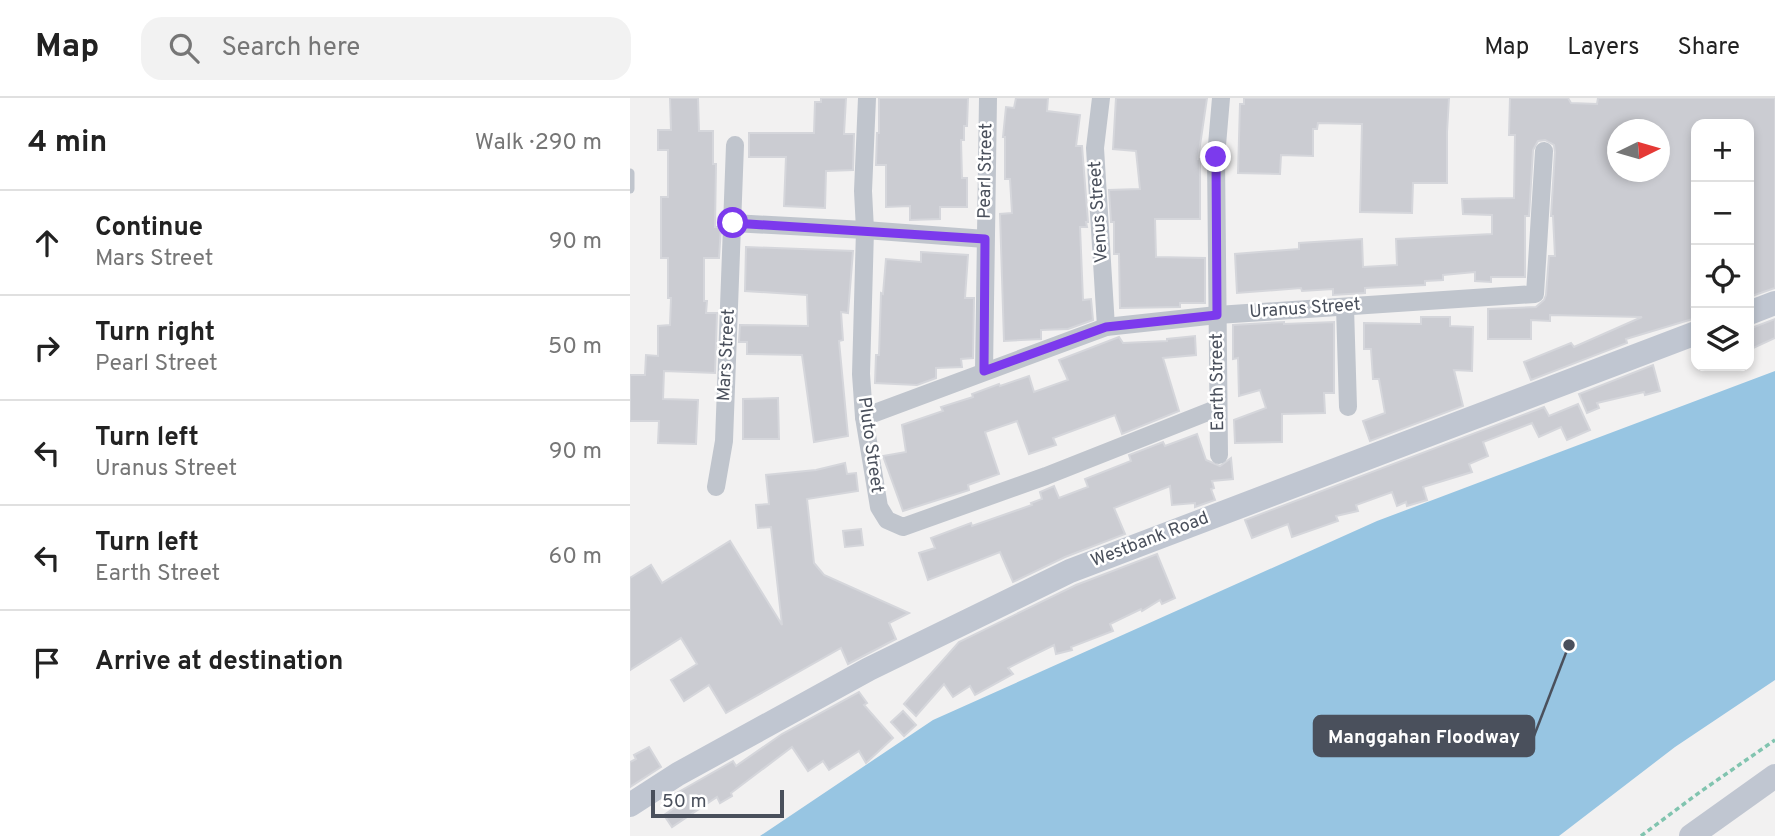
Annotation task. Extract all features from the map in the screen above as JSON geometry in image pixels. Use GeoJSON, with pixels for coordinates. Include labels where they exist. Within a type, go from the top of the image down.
{"type":"FeatureCollection","features":[{"type":"Feature","properties":{"kind":"street","name":"Pluto Street"},"geometry":{"type":"LineString","coordinates":[[867,98],[861,374],[864,417],[879,508],[887,520],[903,527],[1046,476],[1218,408]]}},
{"type":"Feature","properties":{"kind":"street","name":"Pearl Street"},"geometry":{"type":"LineString","coordinates":[[984,371],[988,98]]}},
{"type":"Feature","properties":{"kind":"street","name":"Venus Street"},"geometry":{"type":"LineString","coordinates":[[1101,98],[1095,148],[1106,327]]}},
{"type":"Feature","properties":{"kind":"street","name":"Earth Street"},"geometry":{"type":"LineString","coordinates":[[1219,455],[1216,157],[1222,98]]}},
{"type":"Feature","properties":{"kind":"street","name":"Mars Street"},"geometry":{"type":"LineString","coordinates":[[716,487],[724,441],[735,145]]}},
{"type":"Feature","properties":{"kind":"street","name":"Uranus Street"},"geometry":{"type":"LineString","coordinates":[[864,417],[1106,327],[1217,315],[1535,294],[1544,150]]}},
{"type":"Feature","properties":{"kind":"street"},"geometry":{"type":"LineString","coordinates":[[733,223],[985,239]]}},
{"type":"Feature","properties":{"kind":"street"},"geometry":{"type":"LineString","coordinates":[[1754,311],[1775,303]]}},
{"type":"Feature","properties":{"kind":"street"},"geometry":{"type":"LineString","coordinates":[[1345,307],[1348,407]]}},
{"type":"Feature","properties":{"kind":"street","name":"Westbank Road"},"geometry":{"type":"LineString","coordinates":[[630,805],[678,774],[869,668],[1069,571],[1691,334]]}},
{"type":"Feature","properties":{"kind":"street"},"geometry":{"type":"LineString","coordinates":[[1691,836],[1775,776]]}},
{"type":"Feature","properties":{"kind":"lane"},"geometry":{"type":"LineString","coordinates":[[630,173],[630,189]]}},
{"type":"Feature","properties":{"kind":"path"},"geometry":{"type":"LineString","coordinates":[[1642,836],[1775,740]]}},
{"type":"Feature","properties":{"kind":"water"},"geometry":{"type":"Polygon","coordinates":[[[1775,371],[1775,680],[1675,747],[1559,836],[760,836],[933,720],[1377,521],[1775,371]]]}},
{"type":"Feature","properties":{"kind":"building"},"geometry":{"type":"Polygon","coordinates":[[[670,98],[698,98],[699,131],[713,131],[713,164],[716,164],[715,227],[721,227],[719,258],[704,258],[706,313],[717,313],[715,373],[664,371],[663,399],[698,400],[696,444],[658,443],[659,421],[630,421],[630,375],[645,375],[646,355],[658,356],[658,326],[670,325],[668,258],[661,258],[661,197],[668,197],[668,150],[658,150],[658,130],[671,130],[670,98]]]}},
{"type":"Feature","properties":{"kind":"building"},"geometry":{"type":"Polygon","coordinates":[[[821,98],[846,98],[844,134],[854,134],[853,170],[826,171],[825,208],[784,206],[786,157],[749,157],[749,133],[814,133],[815,102],[821,102],[821,98]]]}},
{"type":"Feature","properties":{"kind":"building"},"geometry":{"type":"Polygon","coordinates":[[[879,98],[968,98],[967,126],[964,126],[964,140],[961,140],[962,178],[967,178],[967,207],[940,207],[940,219],[910,220],[910,206],[886,207],[886,165],[876,165],[879,98]]]}},
{"type":"Feature","properties":{"kind":"building"},"geometry":{"type":"Polygon","coordinates":[[[1016,98],[1048,98],[1047,111],[1080,115],[1076,146],[1082,146],[1088,222],[1087,227],[1080,227],[1083,300],[1091,299],[1093,320],[1068,329],[1041,330],[1041,339],[1004,341],[1000,214],[1012,213],[1010,179],[1005,179],[1003,137],[1006,107],[1014,108],[1016,98]]]}},
{"type":"Feature","properties":{"kind":"building"},"geometry":{"type":"Polygon","coordinates":[[[1116,98],[1207,98],[1198,159],[1200,219],[1155,219],[1156,257],[1205,258],[1205,303],[1180,303],[1180,307],[1120,308],[1119,254],[1114,254],[1114,222],[1111,222],[1109,190],[1140,189],[1136,151],[1113,149],[1116,98]]]}},
{"type":"Feature","properties":{"kind":"building"},"geometry":{"type":"Polygon","coordinates":[[[1244,98],[1449,98],[1447,183],[1413,183],[1412,213],[1360,212],[1362,124],[1318,123],[1317,129],[1313,129],[1313,156],[1281,155],[1280,174],[1238,173],[1240,104],[1244,104],[1244,98]]]}},
{"type":"Feature","properties":{"kind":"building"},"geometry":{"type":"Polygon","coordinates":[[[1510,98],[1568,98],[1571,103],[1597,104],[1598,98],[1775,98],[1775,288],[1754,295],[1754,119],[1691,119],[1691,320],[1626,339],[1627,343],[1531,380],[1524,362],[1571,343],[1574,347],[1642,317],[1550,315],[1550,321],[1531,320],[1531,339],[1488,339],[1488,309],[1536,307],[1546,295],[1549,256],[1555,256],[1551,216],[1555,152],[1554,145],[1545,140],[1538,141],[1533,150],[1529,216],[1525,216],[1525,277],[1491,277],[1491,282],[1475,281],[1475,272],[1443,275],[1443,280],[1425,281],[1425,285],[1365,288],[1365,293],[1333,295],[1333,289],[1302,291],[1301,288],[1237,293],[1235,254],[1299,249],[1299,243],[1362,239],[1363,267],[1397,265],[1396,239],[1492,234],[1492,215],[1463,214],[1462,199],[1514,198],[1515,135],[1509,135],[1510,98]]]}},
{"type":"Feature","properties":{"kind":"building"},"geometry":{"type":"Polygon","coordinates":[[[746,247],[853,251],[848,313],[841,312],[843,340],[839,341],[848,436],[814,442],[802,355],[747,354],[747,342],[739,342],[740,325],[808,326],[807,295],[745,291],[746,247]]]}},
{"type":"Feature","properties":{"kind":"building"},"geometry":{"type":"Polygon","coordinates":[[[921,252],[968,255],[965,298],[974,298],[973,358],[961,359],[962,367],[936,368],[936,378],[917,385],[875,383],[886,259],[921,262],[921,252]]]}},
{"type":"Feature","properties":{"kind":"building"},"geometry":{"type":"Polygon","coordinates":[[[1421,317],[1450,317],[1450,326],[1473,327],[1472,371],[1454,370],[1463,406],[1370,441],[1363,421],[1385,413],[1379,379],[1373,379],[1371,349],[1364,349],[1364,323],[1421,324],[1421,317]]]}},
{"type":"Feature","properties":{"kind":"building"},"geometry":{"type":"Polygon","coordinates":[[[1775,319],[1775,338],[1754,348],[1754,327],[1775,319]]]}},
{"type":"Feature","properties":{"kind":"building"},"geometry":{"type":"Polygon","coordinates":[[[1334,322],[1334,393],[1324,393],[1325,413],[1282,414],[1282,442],[1235,443],[1234,420],[1266,408],[1260,390],[1239,396],[1238,358],[1233,359],[1233,325],[1334,322]]]}},
{"type":"Feature","properties":{"kind":"building"},"geometry":{"type":"Polygon","coordinates":[[[1195,336],[1196,355],[1163,358],[1179,411],[1122,434],[1115,415],[1053,438],[1056,445],[1029,454],[1017,421],[985,432],[999,474],[968,485],[969,490],[903,511],[883,456],[906,452],[902,425],[943,411],[941,407],[973,397],[972,394],[999,384],[1000,386],[1029,376],[1034,392],[1068,380],[1059,360],[1119,337],[1123,343],[1167,341],[1195,336]]]}},
{"type":"Feature","properties":{"kind":"building"},"geometry":{"type":"Polygon","coordinates":[[[1653,365],[1660,391],[1597,403],[1599,408],[1587,413],[1579,394],[1653,365]]]}},
{"type":"Feature","properties":{"kind":"building"},"geometry":{"type":"Polygon","coordinates":[[[778,398],[779,439],[743,439],[743,399],[778,398]]]}},
{"type":"Feature","properties":{"kind":"building"},"geometry":{"type":"Polygon","coordinates":[[[1578,404],[1590,430],[1567,440],[1561,427],[1539,437],[1532,423],[1483,442],[1488,456],[1469,464],[1472,472],[1423,487],[1427,500],[1407,506],[1406,502],[1397,506],[1392,492],[1356,505],[1358,511],[1336,516],[1338,521],[1292,537],[1288,524],[1252,538],[1245,520],[1544,407],[1549,416],[1578,404]]]}},
{"type":"Feature","properties":{"kind":"building"},"geometry":{"type":"Polygon","coordinates":[[[1197,434],[1206,460],[1220,466],[1231,458],[1233,479],[1212,481],[1214,488],[1211,489],[1215,500],[1195,507],[1195,503],[1172,505],[1170,486],[1114,508],[1125,534],[1065,557],[1013,582],[1000,552],[928,580],[919,553],[935,548],[931,538],[1032,505],[1031,503],[1042,499],[1040,492],[1054,486],[1059,498],[1088,487],[1085,479],[1131,461],[1129,455],[1163,442],[1165,446],[1197,434]]]}},
{"type":"Feature","properties":{"kind":"building"},"geometry":{"type":"Polygon","coordinates":[[[845,463],[847,474],[856,473],[858,491],[807,499],[814,563],[824,575],[909,613],[889,623],[896,639],[848,664],[841,648],[726,713],[709,685],[684,701],[671,680],[697,664],[681,638],[630,670],[630,578],[651,565],[662,583],[730,541],[782,625],[771,527],[758,528],[756,505],[769,504],[766,475],[816,470],[845,463]]]}},
{"type":"Feature","properties":{"kind":"building"},"geometry":{"type":"Polygon","coordinates":[[[861,529],[863,545],[845,547],[843,531],[861,529]]]}},
{"type":"Feature","properties":{"kind":"building"},"geometry":{"type":"Polygon","coordinates":[[[1157,554],[1175,598],[1162,604],[1160,600],[1142,611],[1141,609],[1110,624],[1113,631],[1071,647],[1072,650],[1056,654],[1054,645],[1008,668],[1013,674],[975,695],[970,686],[953,697],[944,684],[916,716],[904,704],[959,642],[1076,585],[1157,554]]]}},
{"type":"Feature","properties":{"kind":"building"},"geometry":{"type":"Polygon","coordinates":[[[859,692],[867,703],[864,705],[893,738],[866,763],[859,751],[829,770],[823,761],[808,771],[792,747],[731,793],[732,796],[720,803],[717,797],[672,827],[664,815],[674,808],[668,798],[733,761],[736,766],[782,734],[859,692]]]}},
{"type":"Feature","properties":{"kind":"building"},"geometry":{"type":"Polygon","coordinates":[[[903,711],[916,725],[904,736],[891,722],[903,711]]]}},
{"type":"Feature","properties":{"kind":"building"},"geometry":{"type":"Polygon","coordinates":[[[649,747],[661,767],[630,787],[630,762],[636,759],[634,755],[649,747]]]}},
{"type":"Feature","properties":{"kind":"place","name":"Manggahan Floodway"},"geometry":{"type":"Point","coordinates":[1569,645]}},
{"type":"Feature","properties":{"kind":"route"},"geometry":{"type":"LineString","coordinates":[[733,223],[985,239],[984,371],[1106,327],[1217,315],[1216,157]]}}]}
